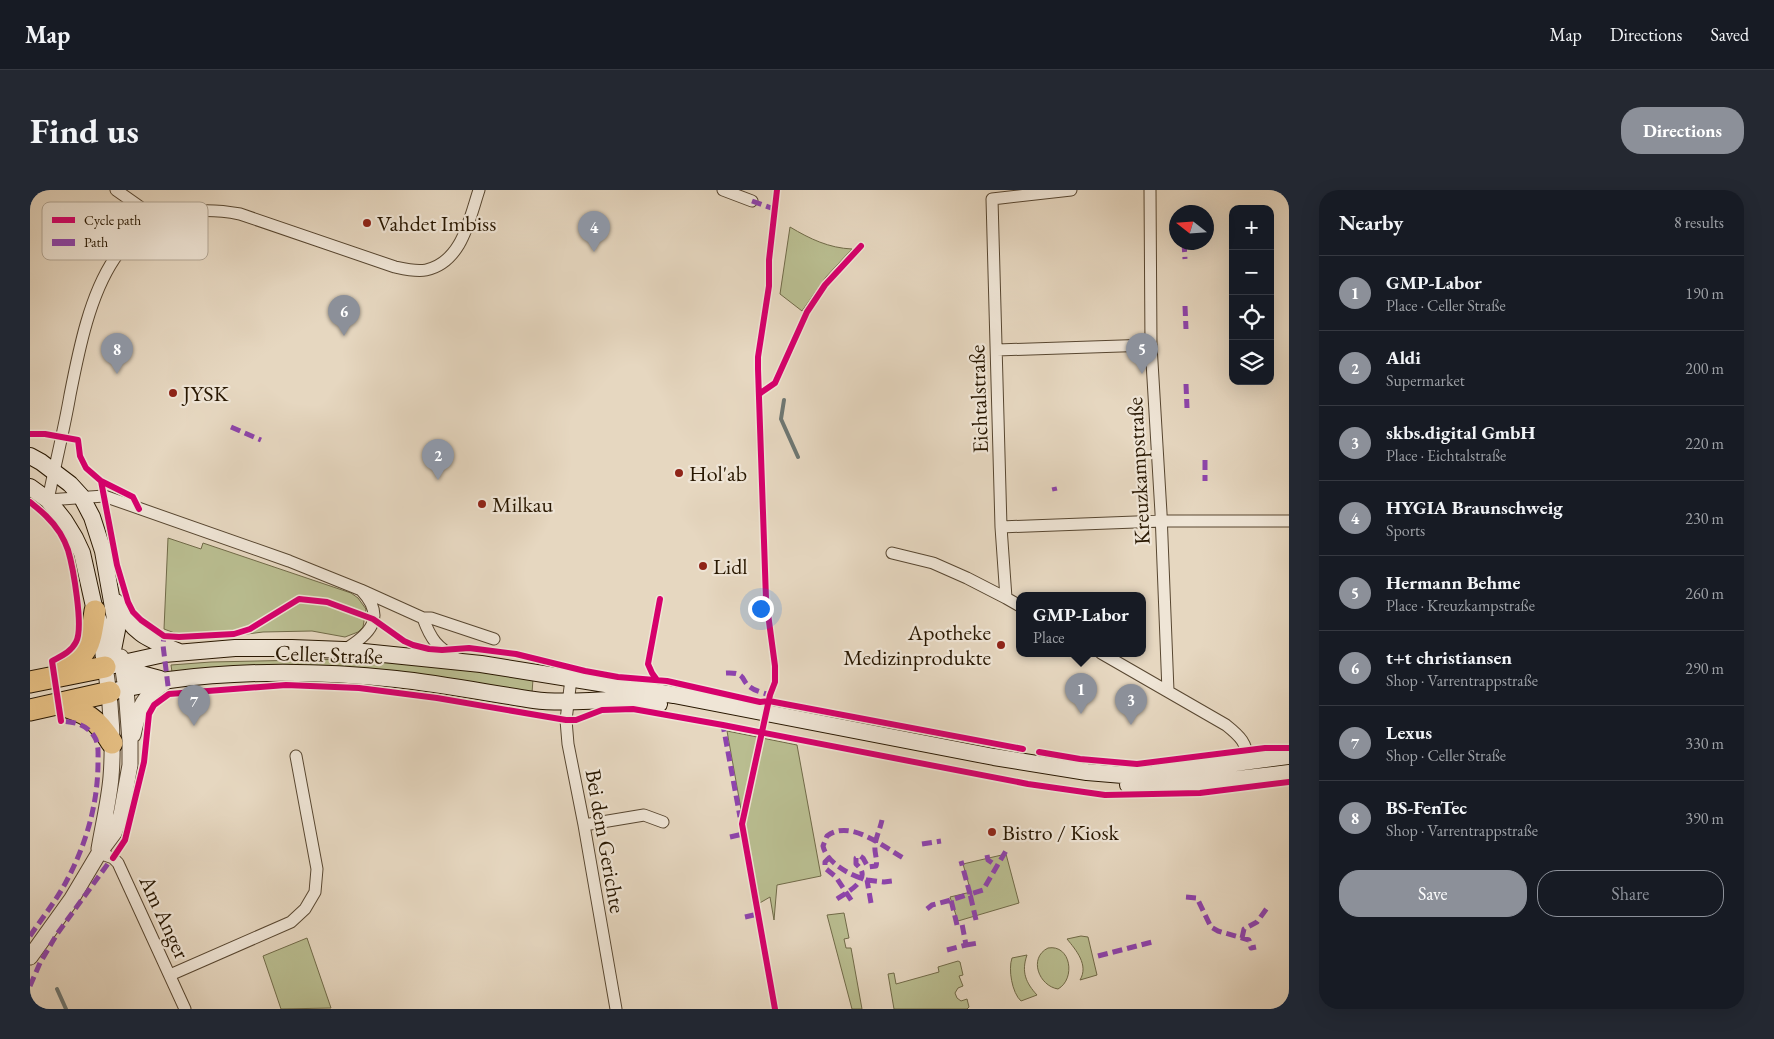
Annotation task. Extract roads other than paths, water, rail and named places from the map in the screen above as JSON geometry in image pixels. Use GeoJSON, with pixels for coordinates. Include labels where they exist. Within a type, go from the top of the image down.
{"type":"FeatureCollection","features":[{"type":"Feature","properties":{"kind":"highway"},"geometry":{"type":"LineString","coordinates":[[54,677],[83,655],[88,648],[95,611]]}},
{"type":"Feature","properties":{"kind":"highway"},"geometry":{"type":"LineString","coordinates":[[30,682],[54,677],[116,676]]}},
{"type":"Feature","properties":{"kind":"highway"},"geometry":{"type":"LineString","coordinates":[[30,710],[58,704],[116,676]]}},
{"type":"Feature","properties":{"kind":"highway"},"geometry":{"type":"LineString","coordinates":[[58,704],[96,720],[121,746]]}},
{"type":"Feature","properties":{"kind":"main road"},"geometry":{"type":"LineString","coordinates":[[30,456],[70,484],[81,496],[99,534],[117,630],[116,676]]}},
{"type":"Feature","properties":{"kind":"main road"},"geometry":{"type":"LineString","coordinates":[[30,487],[48,500],[64,520],[78,545],[95,611],[116,676]]}},
{"type":"Feature","properties":{"kind":"main road"},"geometry":{"type":"LineString","coordinates":[[111,594],[123,616],[133,627],[153,641],[181,652]]}},
{"type":"Feature","properties":{"kind":"main road","name":"Celler Straße"},"geometry":{"type":"LineString","coordinates":[[116,676],[181,652],[262,647],[344,650],[460,661],[674,695],[1087,772],[1118,775],[1153,774],[1289,756]]}},
{"type":"Feature","properties":{"kind":"main road","name":"Celler Straße"},"geometry":{"type":"LineString","coordinates":[[116,676],[167,680],[247,674],[345,675],[455,686],[536,700],[567,702],[618,700],[658,704],[1074,781],[1113,785],[1185,785],[1289,773]]}},
{"type":"Feature","properties":{"kind":"main road"},"geometry":{"type":"LineString","coordinates":[[1249,762],[1251,778]]}},
{"type":"Feature","properties":{"kind":"street"},"geometry":{"type":"LineString","coordinates":[[116,190],[133,202]]}},
{"type":"Feature","properties":{"kind":"street"},"geometry":{"type":"LineString","coordinates":[[208,209],[240,214],[395,266],[411,270],[425,270],[442,263],[454,252],[464,234],[479,190]]}},
{"type":"Feature","properties":{"kind":"street"},"geometry":{"type":"LineString","coordinates":[[723,190],[752,201]]}},
{"type":"Feature","properties":{"kind":"street","name":"Eichtalstraße"},"geometry":{"type":"LineString","coordinates":[[1006,598],[1001,527],[992,199],[1071,190]]}},
{"type":"Feature","properties":{"kind":"street","name":"Kreuzkampstraße"},"geometry":{"type":"LineString","coordinates":[[1150,190],[1151,345],[1162,521],[1168,691]]}},
{"type":"Feature","properties":{"kind":"street"},"geometry":{"type":"LineString","coordinates":[[112,260],[102,276],[93,300],[78,354],[48,500],[81,496],[104,496],[280,558],[361,590],[423,618],[431,618],[494,639]]}},
{"type":"Feature","properties":{"kind":"street"},"geometry":{"type":"LineString","coordinates":[[997,350],[1151,345]]}},
{"type":"Feature","properties":{"kind":"street"},"geometry":{"type":"LineString","coordinates":[[1001,527],[1162,521],[1289,521]]}},
{"type":"Feature","properties":{"kind":"street"},"geometry":{"type":"LineString","coordinates":[[892,553],[933,563],[967,578],[1016,604]]}},
{"type":"Feature","properties":{"kind":"street","name":"Celler Straße"},"geometry":{"type":"LineString","coordinates":[[344,650],[366,636],[373,619],[372,605],[361,590]]}},
{"type":"Feature","properties":{"kind":"street","name":"Celler Straße"},"geometry":{"type":"LineString","coordinates":[[423,618],[429,634],[442,650],[460,661]]}},
{"type":"Feature","properties":{"kind":"street"},"geometry":{"type":"LineString","coordinates":[[1108,657],[1226,725],[1241,736],[1247,750],[1249,762]]}},
{"type":"Feature","properties":{"kind":"street"},"geometry":{"type":"LineString","coordinates":[[116,676],[112,718],[121,746]]}},
{"type":"Feature","properties":{"kind":"street"},"geometry":{"type":"LineString","coordinates":[[116,676],[121,746]]}},
{"type":"Feature","properties":{"kind":"street","name":"Bei dem Gerichte"},"geometry":{"type":"LineString","coordinates":[[570,679],[566,720],[568,744],[616,1009]]}},
{"type":"Feature","properties":{"kind":"street"},"geometry":{"type":"LineString","coordinates":[[30,957],[71,900],[99,853],[110,785],[121,746],[149,693],[167,680]]}},
{"type":"Feature","properties":{"kind":"street"},"geometry":{"type":"LineString","coordinates":[[170,975],[291,922],[305,909],[315,892],[318,869],[296,756]]}},
{"type":"Feature","properties":{"kind":"street"},"geometry":{"type":"LineString","coordinates":[[584,825],[644,815],[663,822]]}},
{"type":"Feature","properties":{"kind":"street","name":"Am Anger"},"geometry":{"type":"LineString","coordinates":[[99,853],[118,862],[185,1009]]}},
{"type":"Feature","properties":{"kind":"waterway"},"geometry":{"type":"LineString","coordinates":[[784,400],[781,419],[798,457]]}},
{"type":"Feature","properties":{"kind":"waterway"},"geometry":{"type":"LineString","coordinates":[[57,989],[66,1009]]}},
{"type":"Feature","properties":{"kind":"place","name":"Vahdet Imbiss"},"geometry":{"type":"Point","coordinates":[367,223]}},
{"type":"Feature","properties":{"kind":"place","name":"HYGIA Braunschweig"},"geometry":{"type":"Point","coordinates":[594,252]}},
{"type":"Feature","properties":{"kind":"place","name":"t+t christiansen"},"geometry":{"type":"Point","coordinates":[344,336]}},
{"type":"Feature","properties":{"kind":"place","name":"BS-FenTec"},"geometry":{"type":"Point","coordinates":[117,374]}},
{"type":"Feature","properties":{"kind":"place","name":"Hermann Behme"},"geometry":{"type":"Point","coordinates":[1142,374]}},
{"type":"Feature","properties":{"kind":"place","name":"JYSK"},"geometry":{"type":"Point","coordinates":[173,393]}},
{"type":"Feature","properties":{"kind":"place","name":"Hol'ab"},"geometry":{"type":"Point","coordinates":[679,473]}},
{"type":"Feature","properties":{"kind":"place","name":"Aldi"},"geometry":{"type":"Point","coordinates":[438,480]}},
{"type":"Feature","properties":{"kind":"place","name":"Milkau"},"geometry":{"type":"Point","coordinates":[482,504]}},
{"type":"Feature","properties":{"kind":"place","name":"Lidl"},"geometry":{"type":"Point","coordinates":[703,566]}},
{"type":"Feature","properties":{"kind":"place","name":"Apotheke Medizinprodukte"},"geometry":{"type":"Point","coordinates":[1001,645]}},
{"type":"Feature","properties":{"kind":"place","name":"GMP-Labor"},"geometry":{"type":"Point","coordinates":[1081,714]}},
{"type":"Feature","properties":{"kind":"place","name":"skbs.digital GmbH"},"geometry":{"type":"Point","coordinates":[1131,725]}},
{"type":"Feature","properties":{"kind":"place","name":"Lexus"},"geometry":{"type":"Point","coordinates":[194,726]}},
{"type":"Feature","properties":{"kind":"place","name":"Bistro / Kiosk"},"geometry":{"type":"Point","coordinates":[992,832]}}]}
